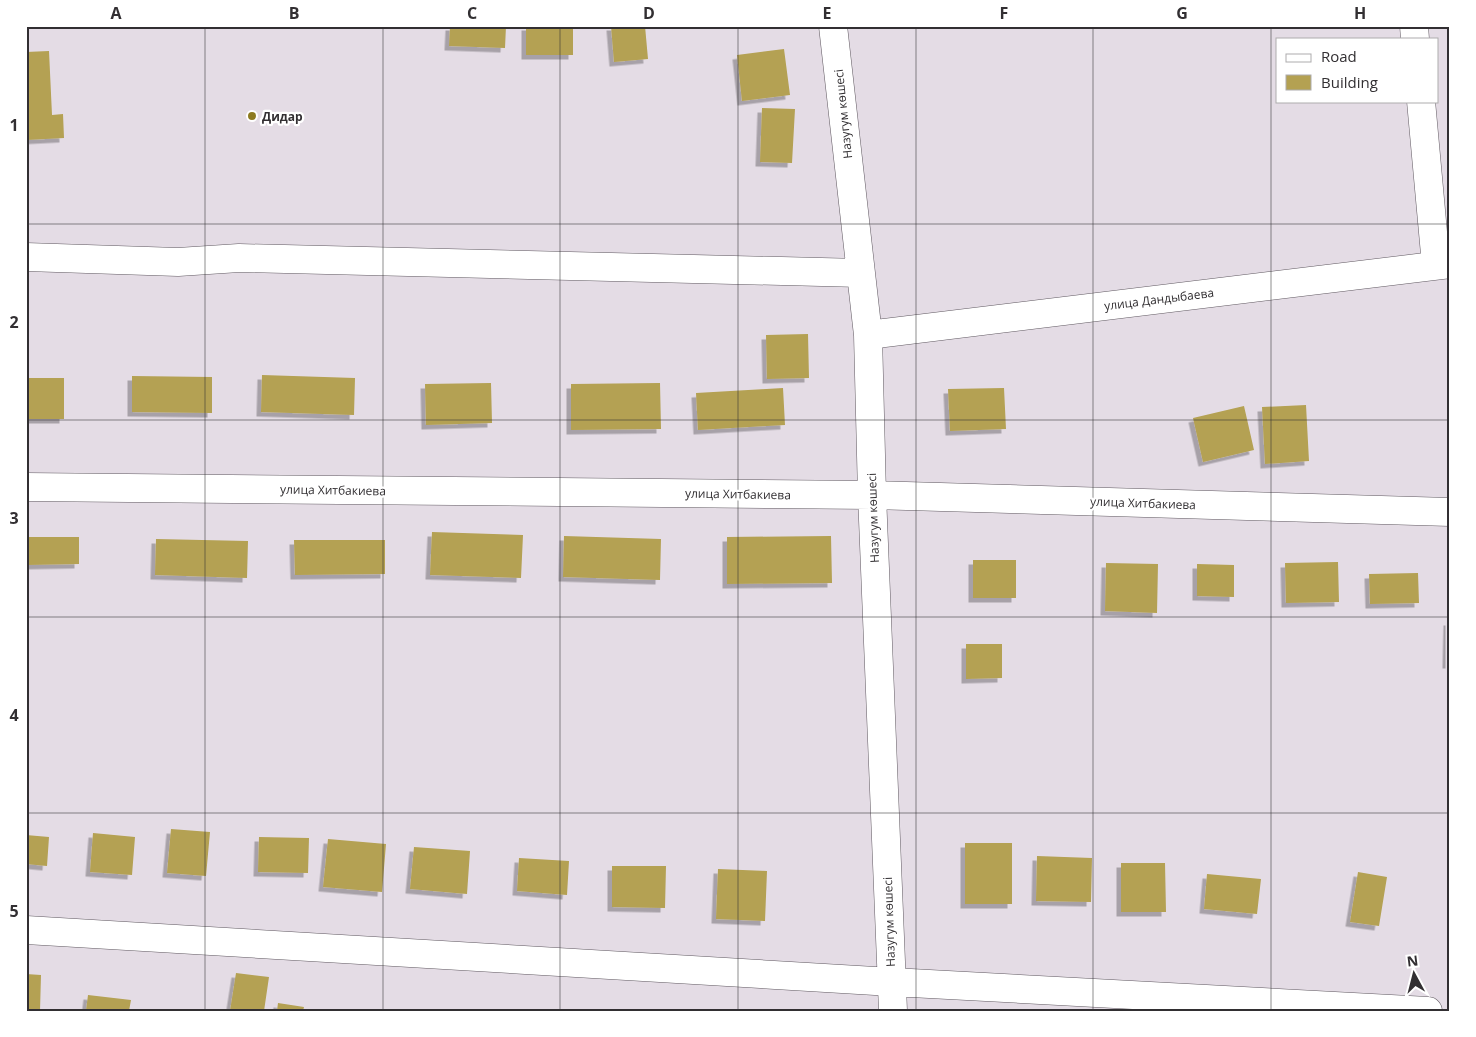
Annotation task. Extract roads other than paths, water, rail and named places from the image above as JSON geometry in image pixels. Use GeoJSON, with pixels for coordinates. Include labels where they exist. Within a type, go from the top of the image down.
{"type":"FeatureCollection","features":[{"type":"Feature","properties":{"kind":"street","name":"Назугум көшесі"},"geometry":{"type":"LineString","coordinates":[[833,26],[868,335],[872,495],[893,1011]]}},
{"type":"Feature","properties":{"kind":"street"},"geometry":{"type":"LineString","coordinates":[[1421,102],[1443,265]]}},
{"type":"Feature","properties":{"kind":"street"},"geometry":{"type":"LineString","coordinates":[[26,257],[178,262],[238,258],[861,273]]}},
{"type":"Feature","properties":{"kind":"street","name":"улица Дандыбаева"},"geometry":{"type":"LineString","coordinates":[[868,335],[1443,265]]}},
{"type":"Feature","properties":{"kind":"street","name":"улица Хитбакиева"},"geometry":{"type":"LineString","coordinates":[[26,487],[872,495],[1450,512]]}},
{"type":"Feature","properties":{"kind":"street"},"geometry":{"type":"LineString","coordinates":[[26,930],[892,982],[1428,1011]]}},
{"type":"Feature","properties":{"kind":"place","name":"Дидар"},"geometry":{"type":"Point","coordinates":[252,116]}}]}
